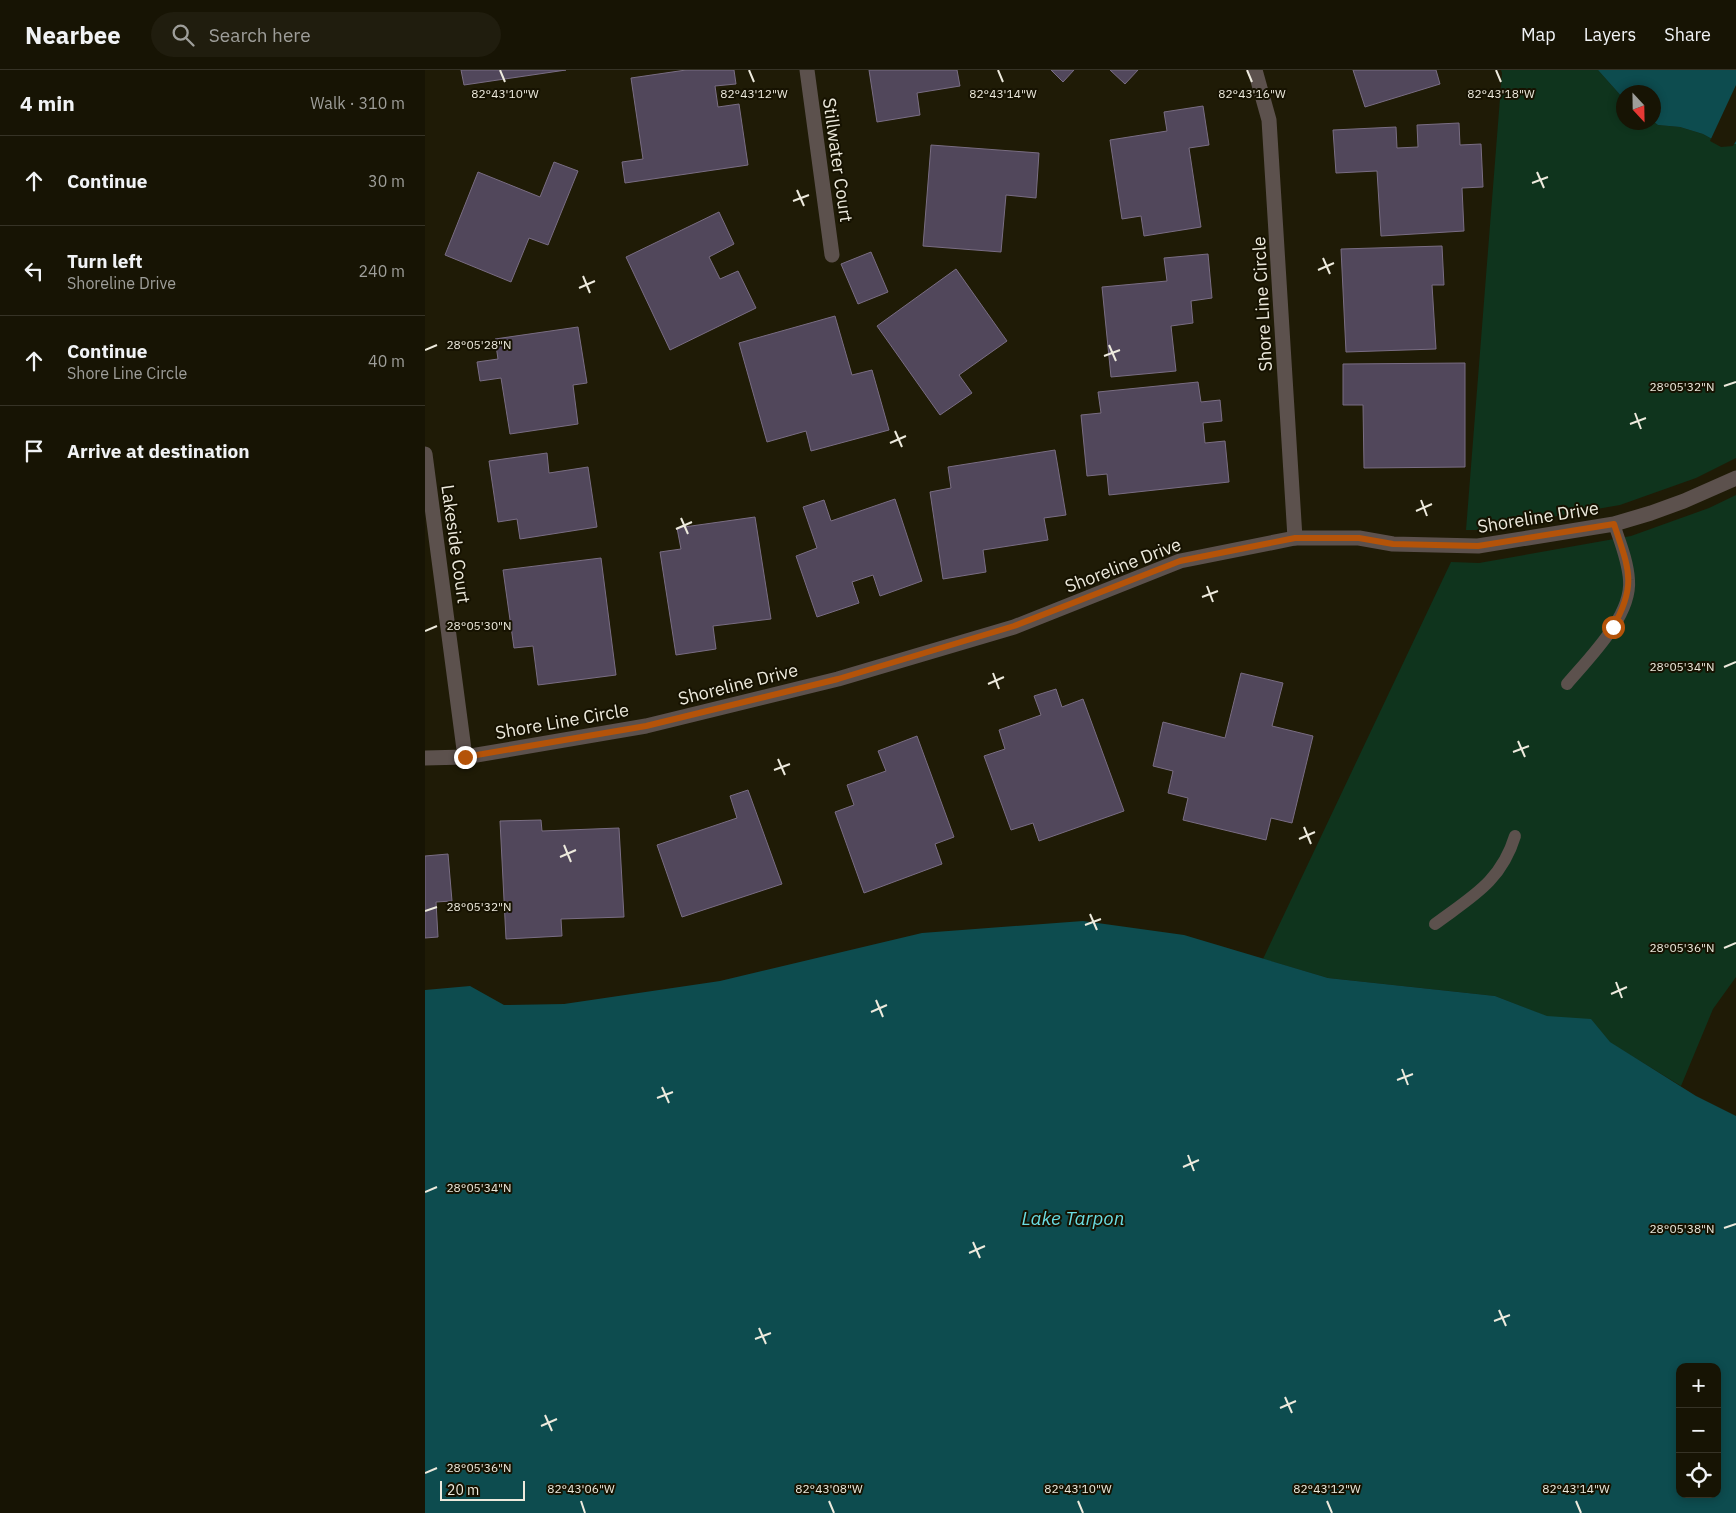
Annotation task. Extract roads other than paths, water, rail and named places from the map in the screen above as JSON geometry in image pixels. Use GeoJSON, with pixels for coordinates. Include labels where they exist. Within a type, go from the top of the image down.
{"type":"FeatureCollection","features":[{"type":"Feature","properties":{"kind":"street","name":"Stillwater Court"},"geometry":{"type":"LineString","coordinates":[[807,70],[833,255]]}},
{"type":"Feature","properties":{"kind":"street","name":"Shore Line Circle"},"geometry":{"type":"LineString","coordinates":[[1255,70],[1269,120],[1295,538]]}},
{"type":"Feature","properties":{"kind":"street","name":"Lakeside Court"},"geometry":{"type":"LineString","coordinates":[[425,454],[465,757]]}},
{"type":"Feature","properties":{"kind":"street","name":"Shoreline Drive"},"geometry":{"type":"LineString","coordinates":[[646,726],[838,679],[1014,626],[1180,561],[1295,538],[1359,538],[1393,544],[1478,546],[1614,524],[1676,504],[1736,478]]}},
{"type":"Feature","properties":{"kind":"street","name":"Shore Line Circle"},"geometry":{"type":"LineString","coordinates":[[425,758],[465,757],[646,726]]}},
{"type":"Feature","properties":{"kind":"lane"},"geometry":{"type":"LineString","coordinates":[[1567,684],[1613,627],[1626,600],[1629,582],[1628,570],[1614,524]]}},
{"type":"Feature","properties":{"kind":"lane"},"geometry":{"type":"LineString","coordinates":[[1435,924],[1490,881],[1500,870],[1510,852],[1515,836]]}},
{"type":"Feature","properties":{"kind":"water"},"geometry":{"type":"Polygon","coordinates":[[[1598,70],[1736,70],[1736,144],[1721,144],[1703,134],[1680,127],[1661,125],[1661,85],[1616,85],[1616,90],[1598,70]]]}},
{"type":"Feature","properties":{"kind":"water","name":"Lake Tarpon"},"geometry":{"type":"Polygon","coordinates":[[[1083,921],[1184,935],[1328,978],[1495,996],[1547,1016],[1591,1019],[1610,1042],[1696,1096],[1736,1116],[1736,1513],[425,1513],[425,990],[470,986],[504,1005],[564,1004],[720,981],[922,933],[1083,921]]]}}]}
